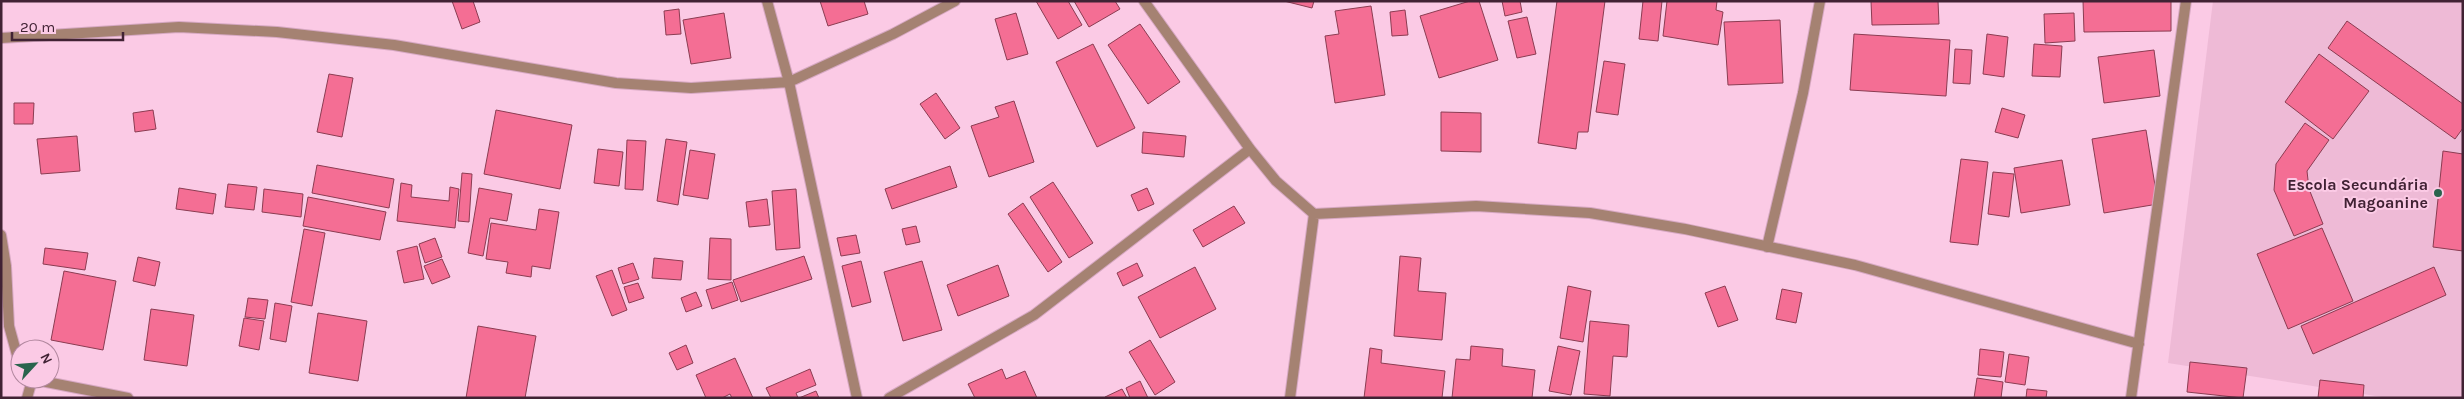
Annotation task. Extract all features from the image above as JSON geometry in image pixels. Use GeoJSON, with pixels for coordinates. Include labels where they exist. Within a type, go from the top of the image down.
{"type":"FeatureCollection","features":[{"type":"Feature","properties":{"kind":"street"},"geometry":{"type":"LineString","coordinates":[[767,1],[789,82],[856,398]]}},
{"type":"Feature","properties":{"kind":"street"},"geometry":{"type":"LineString","coordinates":[[1,38],[179,27],[258,31],[394,45],[616,83],[691,88],[789,82],[893,34],[955,1]]}},
{"type":"Feature","properties":{"kind":"street"},"geometry":{"type":"LineString","coordinates":[[1144,1],[1250,149],[1276,181],[1314,214],[1476,206],[1590,213],[1855,265],[2139,344]]}},
{"type":"Feature","properties":{"kind":"street"},"geometry":{"type":"LineString","coordinates":[[1768,247],[1803,93],[1820,1]]}},
{"type":"Feature","properties":{"kind":"street"},"geometry":{"type":"LineString","coordinates":[[2131,398],[2186,1]]}},
{"type":"Feature","properties":{"kind":"street"},"geometry":{"type":"LineString","coordinates":[[889,398],[1034,315],[1250,149]]}},
{"type":"Feature","properties":{"kind":"street"},"geometry":{"type":"LineString","coordinates":[[1290,398],[1314,214]]}},
{"type":"Feature","properties":{"kind":"street"},"geometry":{"type":"LineString","coordinates":[[1,235],[6,266],[9,326],[13,339]]}},
{"type":"Feature","properties":{"kind":"street"},"geometry":{"type":"LineString","coordinates":[[60,385],[128,398]]}},
{"type":"Feature","properties":{"kind":"shaded area"},"geometry":{"type":"Polygon","coordinates":[[[2213,1],[2463,1],[2463,398],[2388,398],[2168,363],[2213,1]]]}},
{"type":"Feature","properties":{"kind":"building"},"geometry":{"type":"Polygon","coordinates":[[[452,1],[473,1],[480,22],[462,29],[452,1]]]}},
{"type":"Feature","properties":{"kind":"building"},"geometry":{"type":"Polygon","coordinates":[[[820,1],[864,1],[868,14],[828,26],[820,1]]]}},
{"type":"Feature","properties":{"kind":"building"},"geometry":{"type":"Polygon","coordinates":[[[1036,1],[1068,1],[1082,25],[1058,39],[1036,1]]]}},
{"type":"Feature","properties":{"kind":"building"},"geometry":{"type":"Polygon","coordinates":[[[1074,1],[1115,1],[1120,9],[1089,27],[1074,1]]]}},
{"type":"Feature","properties":{"kind":"building"},"geometry":{"type":"Polygon","coordinates":[[[1284,1],[1314,1],[1312,8],[1284,1]]]}},
{"type":"Feature","properties":{"kind":"building"},"geometry":{"type":"Polygon","coordinates":[[[1470,1],[1479,1],[1498,60],[1439,78],[1420,16],[1470,1]]]}},
{"type":"Feature","properties":{"kind":"building"},"geometry":{"type":"Polygon","coordinates":[[[1502,1],[1520,1],[1522,12],[1505,16],[1502,1]]]}},
{"type":"Feature","properties":{"kind":"building"},"geometry":{"type":"Polygon","coordinates":[[[1557,1],[1605,1],[1588,132],[1578,132],[1576,149],[1538,143],[1557,1]]]}},
{"type":"Feature","properties":{"kind":"building"},"geometry":{"type":"Polygon","coordinates":[[[1643,1],[1662,1],[1658,41],[1639,39],[1643,1]]]}},
{"type":"Feature","properties":{"kind":"building"},"geometry":{"type":"Polygon","coordinates":[[[1667,1],[1717,1],[1716,10],[1723,12],[1718,45],[1663,36],[1667,1]]]}},
{"type":"Feature","properties":{"kind":"building"},"geometry":{"type":"Polygon","coordinates":[[[1871,1],[1938,1],[1939,24],[1872,25],[1871,1]]]}},
{"type":"Feature","properties":{"kind":"building"},"geometry":{"type":"Polygon","coordinates":[[[2083,1],[2171,1],[2171,31],[2084,32],[2083,1]]]}},
{"type":"Feature","properties":{"kind":"building"},"geometry":{"type":"Polygon","coordinates":[[[1371,6],[1385,95],[1335,103],[1325,36],[1339,34],[1335,11],[1371,6]]]}},
{"type":"Feature","properties":{"kind":"building"},"geometry":{"type":"Polygon","coordinates":[[[679,9],[681,34],[666,35],[664,11],[679,9]]]}},
{"type":"Feature","properties":{"kind":"building"},"geometry":{"type":"Polygon","coordinates":[[[1405,10],[1408,35],[1392,36],[1390,12],[1405,10]]]}},
{"type":"Feature","properties":{"kind":"building"},"geometry":{"type":"Polygon","coordinates":[[[724,13],[731,58],[691,64],[683,20],[724,13]]]}},
{"type":"Feature","properties":{"kind":"building"},"geometry":{"type":"Polygon","coordinates":[[[1016,13],[1028,54],[1007,60],[995,19],[1016,13]]]}},
{"type":"Feature","properties":{"kind":"building"},"geometry":{"type":"Polygon","coordinates":[[[2074,13],[2075,41],[2045,43],[2044,14],[2074,13]]]}},
{"type":"Feature","properties":{"kind":"building"},"geometry":{"type":"Polygon","coordinates":[[[1527,17],[1536,54],[1517,58],[1508,21],[1527,17]]]}},
{"type":"Feature","properties":{"kind":"building"},"geometry":{"type":"Polygon","coordinates":[[[1780,20],[1783,83],[1728,85],[1724,22],[1780,20]]]}},
{"type":"Feature","properties":{"kind":"building"},"geometry":{"type":"Polygon","coordinates":[[[2347,21],[2463,104],[2463,128],[2455,139],[2328,48],[2347,21]]]}},
{"type":"Feature","properties":{"kind":"building"},"geometry":{"type":"Polygon","coordinates":[[[1140,24],[1180,82],[1148,104],[1108,45],[1140,24]]]}},
{"type":"Feature","properties":{"kind":"building"},"geometry":{"type":"Polygon","coordinates":[[[1854,34],[1950,40],[1946,96],[1850,90],[1854,34]]]}},
{"type":"Feature","properties":{"kind":"building"},"geometry":{"type":"Polygon","coordinates":[[[1987,34],[2008,37],[2004,77],[1983,74],[1987,34]]]}},
{"type":"Feature","properties":{"kind":"building"},"geometry":{"type":"Polygon","coordinates":[[[1093,44],[1135,128],[1097,147],[1056,62],[1093,44]]]}},
{"type":"Feature","properties":{"kind":"building"},"geometry":{"type":"Polygon","coordinates":[[[2034,44],[2062,46],[2060,77],[2032,76],[2034,44]]]}},
{"type":"Feature","properties":{"kind":"building"},"geometry":{"type":"Polygon","coordinates":[[[1955,49],[1972,50],[1970,84],[1953,83],[1955,49]]]}},
{"type":"Feature","properties":{"kind":"building"},"geometry":{"type":"Polygon","coordinates":[[[2154,50],[2160,96],[2104,103],[2098,57],[2154,50]]]}},
{"type":"Feature","properties":{"kind":"building"},"geometry":{"type":"Polygon","coordinates":[[[2319,54],[2369,91],[2333,139],[2285,102],[2319,54]]]}},
{"type":"Feature","properties":{"kind":"building"},"geometry":{"type":"Polygon","coordinates":[[[1604,61],[1625,64],[1618,115],[1596,112],[1604,61]]]}},
{"type":"Feature","properties":{"kind":"building"},"geometry":{"type":"Polygon","coordinates":[[[329,74],[353,78],[342,137],[317,132],[329,74]]]}},
{"type":"Feature","properties":{"kind":"building"},"geometry":{"type":"Polygon","coordinates":[[[936,93],[960,128],[945,139],[920,104],[936,93]]]}},
{"type":"Feature","properties":{"kind":"building"},"geometry":{"type":"Polygon","coordinates":[[[1014,101],[1034,162],[989,177],[971,126],[999,117],[995,107],[1014,101]]]}},
{"type":"Feature","properties":{"kind":"building"},"geometry":{"type":"Polygon","coordinates":[[[14,103],[34,103],[33,124],[14,124],[14,103]]]}},
{"type":"Feature","properties":{"kind":"building"},"geometry":{"type":"Polygon","coordinates":[[[2002,108],[2025,115],[2018,138],[1995,132],[2002,108]]]}},
{"type":"Feature","properties":{"kind":"building"},"geometry":{"type":"Polygon","coordinates":[[[153,110],[156,129],[135,132],[133,113],[153,110]]]}},
{"type":"Feature","properties":{"kind":"building"},"geometry":{"type":"Polygon","coordinates":[[[496,110],[572,125],[560,189],[484,174],[496,110]]]}},
{"type":"Feature","properties":{"kind":"building"},"geometry":{"type":"Polygon","coordinates":[[[1441,112],[1481,113],[1481,152],[1441,151],[1441,112]]]}},
{"type":"Feature","properties":{"kind":"building"},"geometry":{"type":"Polygon","coordinates":[[[2305,123],[2329,140],[2307,171],[2309,189],[2323,224],[2294,236],[2274,190],[2276,164],[2305,123]]]}},
{"type":"Feature","properties":{"kind":"building"},"geometry":{"type":"Polygon","coordinates":[[[2146,130],[2158,204],[2104,213],[2092,139],[2146,130]]]}},
{"type":"Feature","properties":{"kind":"building"},"geometry":{"type":"Polygon","coordinates":[[[1143,132],[1186,136],[1184,157],[1142,153],[1143,132]]]}},
{"type":"Feature","properties":{"kind":"building"},"geometry":{"type":"Polygon","coordinates":[[[77,136],[80,171],[41,174],[37,139],[77,136]]]}},
{"type":"Feature","properties":{"kind":"building"},"geometry":{"type":"Polygon","coordinates":[[[666,139],[687,142],[678,205],[657,201],[666,139]]]}},
{"type":"Feature","properties":{"kind":"building"},"geometry":{"type":"Polygon","coordinates":[[[627,140],[646,141],[643,190],[625,189],[627,140]]]}},
{"type":"Feature","properties":{"kind":"building"},"geometry":{"type":"Polygon","coordinates":[[[598,149],[623,152],[619,186],[594,183],[598,149]]]}},
{"type":"Feature","properties":{"kind":"building"},"geometry":{"type":"Polygon","coordinates":[[[690,150],[715,154],[708,199],[683,195],[690,150]]]}},
{"type":"Feature","properties":{"kind":"building"},"geometry":{"type":"Polygon","coordinates":[[[2443,151],[2463,154],[2463,251],[2433,247],[2443,151]]]}},
{"type":"Feature","properties":{"kind":"building"},"geometry":{"type":"Polygon","coordinates":[[[1961,159],[1988,162],[1978,245],[1950,242],[1961,159]]]}},
{"type":"Feature","properties":{"kind":"building"},"geometry":{"type":"Polygon","coordinates":[[[2062,160],[2070,205],[2021,213],[2014,168],[2062,160]]]}},
{"type":"Feature","properties":{"kind":"building"},"geometry":{"type":"Polygon","coordinates":[[[317,165],[394,179],[389,208],[312,193],[317,165]]]}},
{"type":"Feature","properties":{"kind":"building"},"geometry":{"type":"Polygon","coordinates":[[[950,166],[957,187],[892,209],[885,189],[950,166]]]}},
{"type":"Feature","properties":{"kind":"building"},"geometry":{"type":"Polygon","coordinates":[[[1993,172],[2014,174],[2009,217],[1988,214],[1993,172]]]}},
{"type":"Feature","properties":{"kind":"building"},"geometry":{"type":"Polygon","coordinates":[[[462,173],[472,174],[469,222],[458,221],[462,173]]]}},
{"type":"Feature","properties":{"kind":"building"},"geometry":{"type":"Polygon","coordinates":[[[1053,182],[1093,243],[1069,258],[1030,197],[1053,182]]]}},
{"type":"Feature","properties":{"kind":"building"},"geometry":{"type":"Polygon","coordinates":[[[401,183],[412,185],[411,197],[449,201],[450,187],[459,189],[455,228],[397,221],[401,183]]]}},
{"type":"Feature","properties":{"kind":"building"},"geometry":{"type":"Polygon","coordinates":[[[228,184],[257,187],[254,210],[225,207],[228,184]]]}},
{"type":"Feature","properties":{"kind":"building"},"geometry":{"type":"Polygon","coordinates":[[[179,188],[216,194],[213,214],[176,209],[179,188]]]}},
{"type":"Feature","properties":{"kind":"building"},"geometry":{"type":"Polygon","coordinates":[[[479,188],[512,194],[507,221],[490,218],[483,256],[468,253],[479,188]]]}},
{"type":"Feature","properties":{"kind":"building"},"geometry":{"type":"Polygon","coordinates":[[[1147,188],[1154,204],[1138,211],[1131,195],[1147,188]]]}},
{"type":"Feature","properties":{"kind":"building"},"geometry":{"type":"Polygon","coordinates":[[[264,189],[303,194],[301,217],[262,212],[264,189]]]}},
{"type":"Feature","properties":{"kind":"building"},"geometry":{"type":"Polygon","coordinates":[[[796,189],[800,248],[776,250],[772,191],[796,189]]]}},
{"type":"Feature","properties":{"kind":"building"},"geometry":{"type":"Polygon","coordinates":[[[308,197],[386,212],[380,240],[303,226],[308,197]]]}},
{"type":"Feature","properties":{"kind":"building"},"geometry":{"type":"Polygon","coordinates":[[[767,199],[770,225],[749,227],[746,202],[767,199]]]}},
{"type":"Feature","properties":{"kind":"building"},"geometry":{"type":"Polygon","coordinates":[[[1023,203],[1062,262],[1048,272],[1008,214],[1023,203]]]}},
{"type":"Feature","properties":{"kind":"building"},"geometry":{"type":"Polygon","coordinates":[[[1234,206],[1245,223],[1203,247],[1193,230],[1234,206]]]}},
{"type":"Feature","properties":{"kind":"building"},"geometry":{"type":"Polygon","coordinates":[[[539,209],[559,212],[550,269],[532,266],[531,277],[506,273],[508,262],[486,259],[491,223],[536,230],[539,209]]]}},
{"type":"Feature","properties":{"kind":"building"},"geometry":{"type":"Polygon","coordinates":[[[916,226],[920,242],[906,245],[902,229],[916,226]]]}},
{"type":"Feature","properties":{"kind":"building"},"geometry":{"type":"Polygon","coordinates":[[[2322,228],[2353,301],[2288,329],[2257,254],[2322,228]]]}},
{"type":"Feature","properties":{"kind":"building"},"geometry":{"type":"Polygon","coordinates":[[[304,229],[325,233],[312,306],[291,302],[304,229]]]}},
{"type":"Feature","properties":{"kind":"building"},"geometry":{"type":"Polygon","coordinates":[[[856,235],[860,253],[841,256],[837,238],[856,235]]]}},
{"type":"Feature","properties":{"kind":"building"},"geometry":{"type":"Polygon","coordinates":[[[435,238],[442,257],[425,263],[419,244],[435,238]]]}},
{"type":"Feature","properties":{"kind":"building"},"geometry":{"type":"Polygon","coordinates":[[[710,238],[731,239],[731,280],[708,279],[710,238]]]}},
{"type":"Feature","properties":{"kind":"building"},"geometry":{"type":"Polygon","coordinates":[[[417,246],[424,279],[404,283],[397,251],[417,246]]]}},
{"type":"Feature","properties":{"kind":"building"},"geometry":{"type":"Polygon","coordinates":[[[45,248],[88,253],[85,270],[43,264],[45,248]]]}},
{"type":"Feature","properties":{"kind":"building"},"geometry":{"type":"Polygon","coordinates":[[[804,256],[812,279],[741,302],[733,280],[804,256]]]}},
{"type":"Feature","properties":{"kind":"building"},"geometry":{"type":"Polygon","coordinates":[[[1400,256],[1421,258],[1418,291],[1446,293],[1442,340],[1394,336],[1400,256]]]}},
{"type":"Feature","properties":{"kind":"building"},"geometry":{"type":"Polygon","coordinates":[[[138,257],[160,262],[155,286],[133,281],[138,257]]]}},
{"type":"Feature","properties":{"kind":"building"},"geometry":{"type":"Polygon","coordinates":[[[654,258],[683,261],[681,280],[652,278],[654,258]]]}},
{"type":"Feature","properties":{"kind":"building"},"geometry":{"type":"Polygon","coordinates":[[[442,259],[450,277],[432,284],[424,266],[442,259]]]}},
{"type":"Feature","properties":{"kind":"building"},"geometry":{"type":"Polygon","coordinates":[[[861,261],[871,302],[852,307],[842,266],[861,261]]]}},
{"type":"Feature","properties":{"kind":"building"},"geometry":{"type":"Polygon","coordinates":[[[922,261],[942,330],[903,341],[884,272],[922,261]]]}},
{"type":"Feature","properties":{"kind":"building"},"geometry":{"type":"Polygon","coordinates":[[[633,263],[639,279],[623,284],[618,268],[633,263]]]}},
{"type":"Feature","properties":{"kind":"building"},"geometry":{"type":"Polygon","coordinates":[[[1137,263],[1143,276],[1123,286],[1117,273],[1137,263]]]}},
{"type":"Feature","properties":{"kind":"building"},"geometry":{"type":"Polygon","coordinates":[[[998,265],[1009,296],[958,316],[947,285],[998,265]]]}},
{"type":"Feature","properties":{"kind":"building"},"geometry":{"type":"Polygon","coordinates":[[[1195,267],[1216,309],[1160,338],[1138,297],[1195,267]]]}},
{"type":"Feature","properties":{"kind":"building"},"geometry":{"type":"Polygon","coordinates":[[[2434,267],[2446,295],[2313,354],[2301,326],[2434,267]]]}},
{"type":"Feature","properties":{"kind":"building"},"geometry":{"type":"Polygon","coordinates":[[[612,270],[627,310],[612,316],[596,276],[612,270]]]}},
{"type":"Feature","properties":{"kind":"building"},"geometry":{"type":"Polygon","coordinates":[[[64,271],[116,281],[103,350],[60,342],[60,339],[51,339],[64,271]]]}},
{"type":"Feature","properties":{"kind":"building"},"geometry":{"type":"Polygon","coordinates":[[[732,282],[738,300],[712,309],[706,290],[732,282]]]}},
{"type":"Feature","properties":{"kind":"building"},"geometry":{"type":"Polygon","coordinates":[[[638,283],[644,298],[629,303],[624,287],[638,283]]]}},
{"type":"Feature","properties":{"kind":"building"},"geometry":{"type":"Polygon","coordinates":[[[1568,286],[1591,291],[1583,342],[1560,338],[1568,286]]]}},
{"type":"Feature","properties":{"kind":"building"},"geometry":{"type":"Polygon","coordinates":[[[1725,286],[1738,320],[1718,327],[1705,293],[1725,286]]]}},
{"type":"Feature","properties":{"kind":"building"},"geometry":{"type":"Polygon","coordinates":[[[1782,289],[1802,293],[1796,323],[1776,319],[1782,289]]]}},
{"type":"Feature","properties":{"kind":"building"},"geometry":{"type":"Polygon","coordinates":[[[696,292],[702,306],[686,312],[681,298],[696,292]]]}},
{"type":"Feature","properties":{"kind":"building"},"geometry":{"type":"Polygon","coordinates":[[[248,298],[268,300],[265,319],[245,317],[248,298]]]}},
{"type":"Feature","properties":{"kind":"building"},"geometry":{"type":"Polygon","coordinates":[[[275,303],[292,306],[286,342],[270,339],[275,303]]]}},
{"type":"Feature","properties":{"kind":"building"},"geometry":{"type":"Polygon","coordinates":[[[151,309],[194,315],[187,366],[144,360],[151,309]]]}},
{"type":"Feature","properties":{"kind":"building"},"geometry":{"type":"Polygon","coordinates":[[[318,313],[367,321],[358,381],[309,373],[318,313]]]}},
{"type":"Feature","properties":{"kind":"building"},"geometry":{"type":"Polygon","coordinates":[[[244,318],[264,321],[259,350],[239,346],[244,318]]]}},
{"type":"Feature","properties":{"kind":"building"},"geometry":{"type":"Polygon","coordinates":[[[1590,321],[1629,325],[1627,357],[1613,356],[1610,396],[1584,394],[1590,321]]]}},
{"type":"Feature","properties":{"kind":"building"},"geometry":{"type":"Polygon","coordinates":[[[478,326],[536,336],[525,398],[466,398],[478,326]]]}},
{"type":"Feature","properties":{"kind":"building"},"geometry":{"type":"Polygon","coordinates":[[[1150,340],[1175,382],[1155,395],[1129,352],[1150,340]]]}},
{"type":"Feature","properties":{"kind":"building"},"geometry":{"type":"Polygon","coordinates":[[[686,345],[693,363],[677,370],[669,353],[686,345]]]}},
{"type":"Feature","properties":{"kind":"building"},"geometry":{"type":"Polygon","coordinates":[[[1471,346],[1503,349],[1502,366],[1535,370],[1532,398],[1452,398],[1456,359],[1470,360],[1471,346]]]}},
{"type":"Feature","properties":{"kind":"building"},"geometry":{"type":"Polygon","coordinates":[[[1558,346],[1580,351],[1571,395],[1549,391],[1558,346]]]}},
{"type":"Feature","properties":{"kind":"building"},"geometry":{"type":"Polygon","coordinates":[[[1370,348],[1382,350],[1381,363],[1445,371],[1442,398],[1364,398],[1370,348]]]}},
{"type":"Feature","properties":{"kind":"building"},"geometry":{"type":"Polygon","coordinates":[[[1980,349],[2004,352],[2001,377],[1978,375],[1980,349]]]}},
{"type":"Feature","properties":{"kind":"building"},"geometry":{"type":"Polygon","coordinates":[[[2009,354],[2029,357],[2025,385],[2005,382],[2009,354]]]}},
{"type":"Feature","properties":{"kind":"building"},"geometry":{"type":"Polygon","coordinates":[[[735,358],[753,398],[732,398],[730,394],[722,398],[706,398],[696,375],[735,358]]]}},
{"type":"Feature","properties":{"kind":"building"},"geometry":{"type":"Polygon","coordinates":[[[2190,362],[2247,368],[2243,398],[2187,392],[2190,362]]]}},
{"type":"Feature","properties":{"kind":"building"},"geometry":{"type":"Polygon","coordinates":[[[810,369],[816,385],[796,393],[798,398],[771,398],[766,388],[810,369]]]}},
{"type":"Feature","properties":{"kind":"building"},"geometry":{"type":"Polygon","coordinates":[[[1002,369],[1006,379],[1025,371],[1037,398],[975,398],[968,384],[1002,369]]]}},
{"type":"Feature","properties":{"kind":"building"},"geometry":{"type":"Polygon","coordinates":[[[1977,378],[2003,382],[2001,398],[1974,398],[1977,378]]]}},
{"type":"Feature","properties":{"kind":"building"},"geometry":{"type":"Polygon","coordinates":[[[2320,380],[2364,385],[2363,398],[2318,398],[2320,380]]]}},
{"type":"Feature","properties":{"kind":"building"},"geometry":{"type":"Polygon","coordinates":[[[1140,381],[1148,398],[1130,398],[1126,388],[1140,381]]]}},
{"type":"Feature","properties":{"kind":"building"},"geometry":{"type":"Polygon","coordinates":[[[1122,389],[1127,398],[1105,398],[1105,397],[1122,389]]]}},
{"type":"Feature","properties":{"kind":"building"},"geometry":{"type":"Polygon","coordinates":[[[2027,389],[2047,391],[2046,398],[2026,398],[2027,389]]]}},
{"type":"Feature","properties":{"kind":"building"},"geometry":{"type":"Polygon","coordinates":[[[816,391],[819,398],[799,398],[816,391]]]}},
{"type":"Feature","properties":{"kind":"place","name":"Escola Secundária Magoanine"},"geometry":{"type":"Point","coordinates":[2438,193]}}]}
